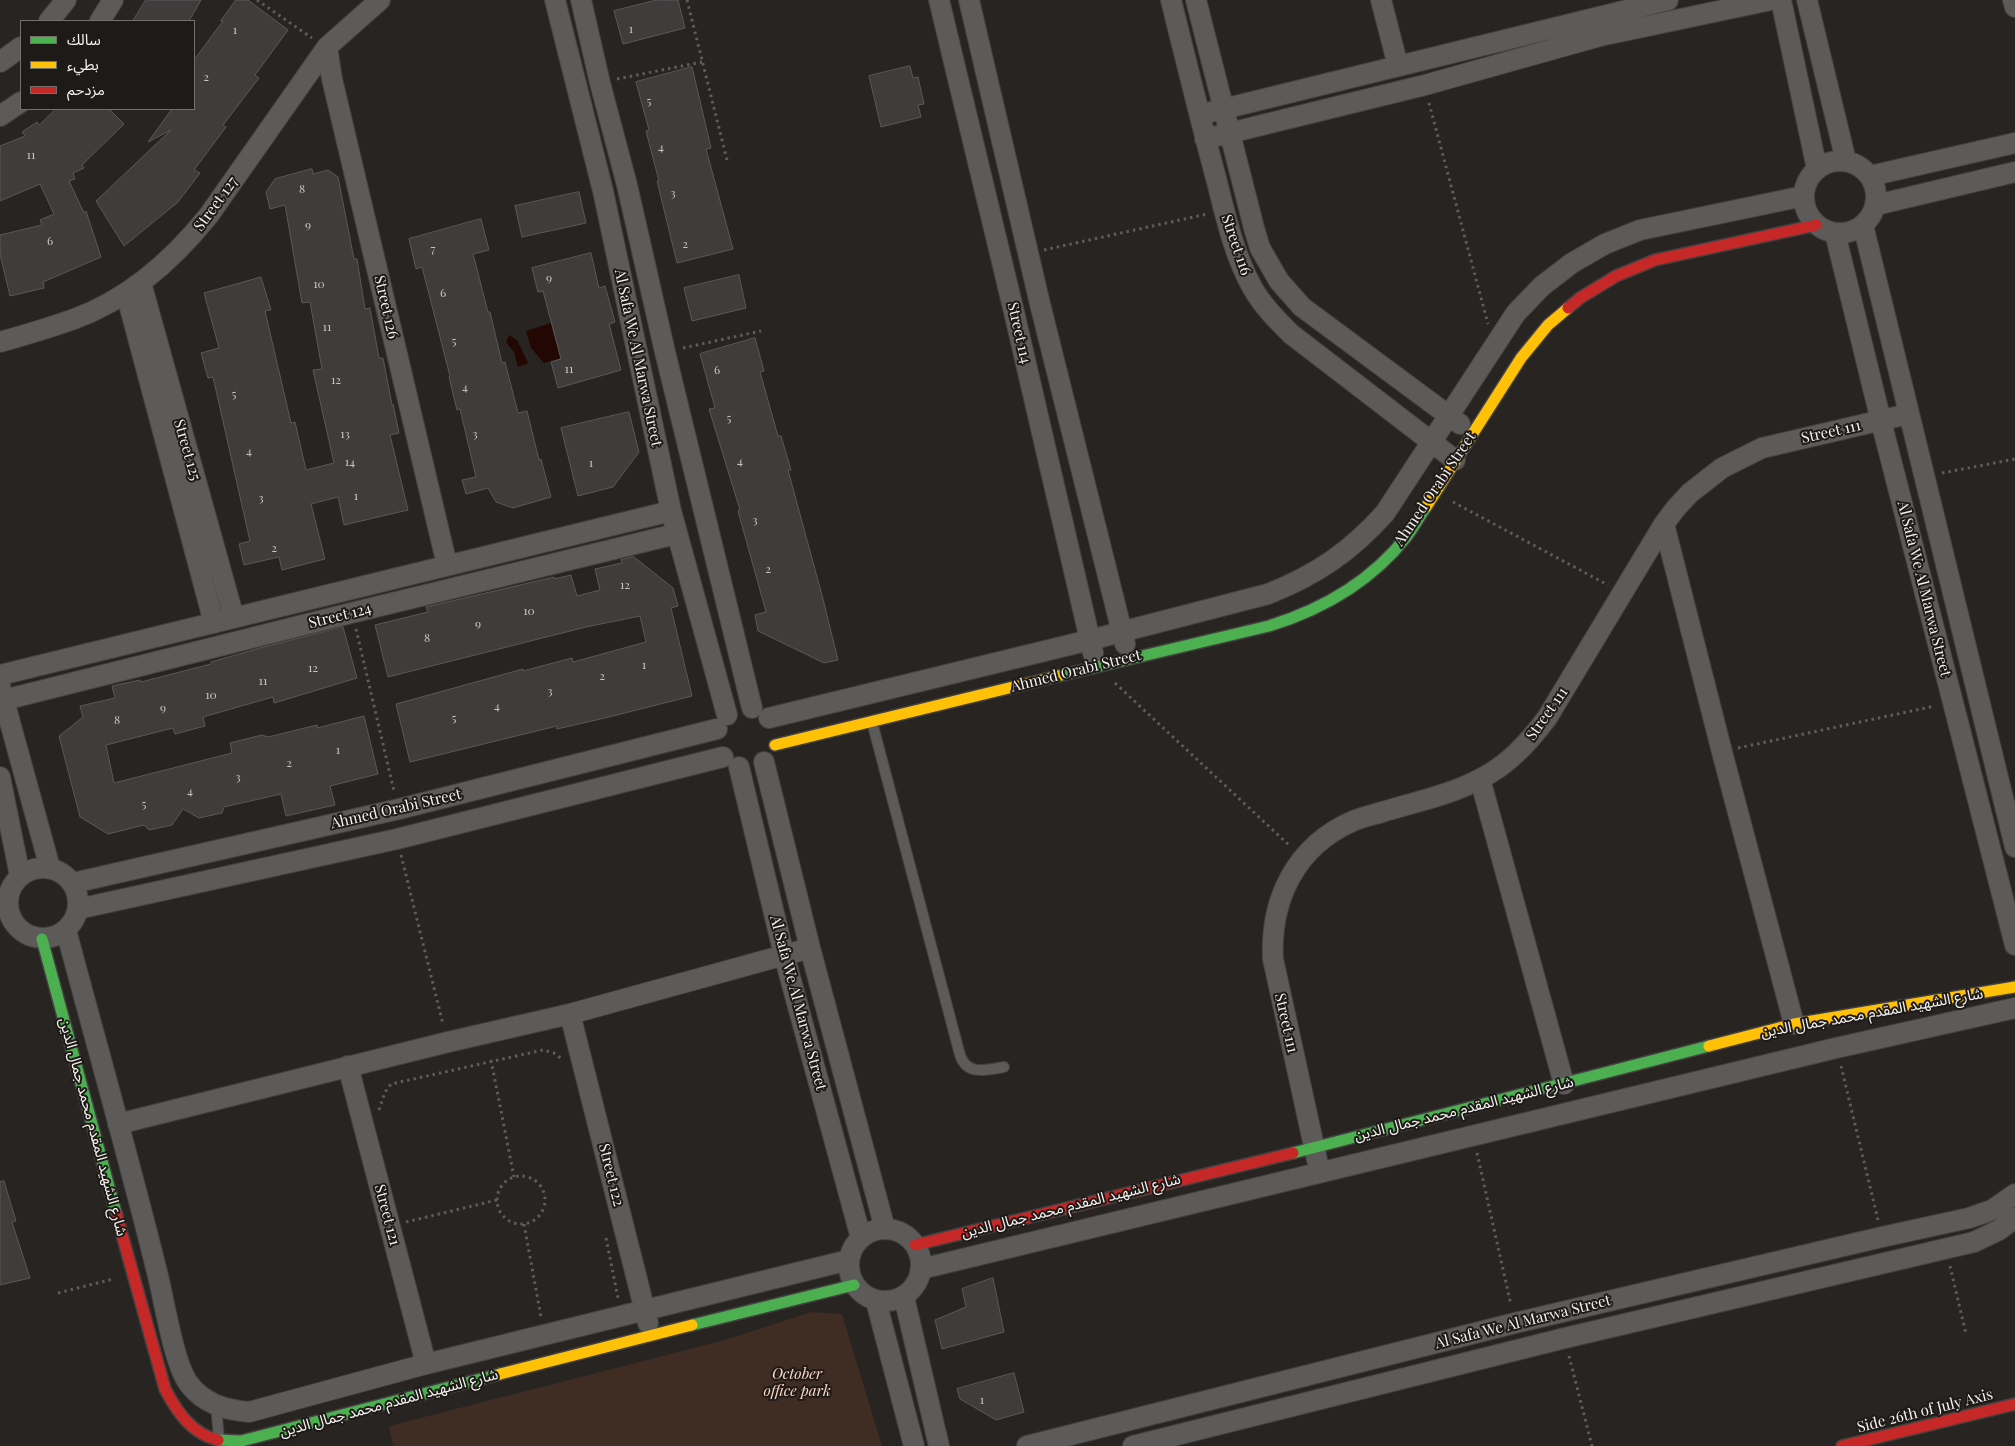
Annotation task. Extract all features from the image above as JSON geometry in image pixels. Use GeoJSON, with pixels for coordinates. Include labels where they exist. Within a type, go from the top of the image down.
{"type":"FeatureCollection","features":[{"type":"Feature","properties":{"kind":"street"},"geometry":{"type":"LineString","coordinates":[[50,20],[66,0]]}},
{"type":"Feature","properties":{"kind":"street"},"geometry":{"type":"LineString","coordinates":[[101,20],[113,0]]}},
{"type":"Feature","properties":{"kind":"street","name":"Street 127"},"geometry":{"type":"LineString","coordinates":[[0,342],[75,319],[102,307],[134,288],[167,262],[194,234],[327,47],[380,0]]}},
{"type":"Feature","properties":{"kind":"street","name":"Al Safa We Al Marwa Street"},"geometry":{"type":"LineString","coordinates":[[555,0],[603,191],[676,534],[722,722]]}},
{"type":"Feature","properties":{"kind":"street","name":"Al Safa We Al Marwa Street"},"geometry":{"type":"LineString","coordinates":[[581,0],[600,83],[627,185],[665,352],[761,713]]}},
{"type":"Feature","properties":{"kind":"street","name":"Street 114"},"geometry":{"type":"LineString","coordinates":[[939,0],[1097,666]]}},
{"type":"Feature","properties":{"kind":"street","name":"Street 114"},"geometry":{"type":"LineString","coordinates":[[969,0],[1040,304],[1128,658]]}},
{"type":"Feature","properties":{"kind":"street","name":"Street 116"},"geometry":{"type":"LineString","coordinates":[[1171,0],[1224,210],[1240,262],[1253,289],[1270,313],[1291,334],[1455,460]]}},
{"type":"Feature","properties":{"kind":"street","name":"Street 116"},"geometry":{"type":"LineString","coordinates":[[1196,0],[1254,228],[1260,248],[1279,281],[1296,301],[1316,319],[1472,432]]}},
{"type":"Feature","properties":{"kind":"street"},"geometry":{"type":"LineString","coordinates":[[1382,0],[1398,66]]}},
{"type":"Feature","properties":{"kind":"street"},"geometry":{"type":"LineString","coordinates":[[1199,115],[1668,0]]}},
{"type":"Feature","properties":{"kind":"street"},"geometry":{"type":"LineString","coordinates":[[1205,139],[1425,85],[1596,18],[1771,0]]}},
{"type":"Feature","properties":{"kind":"street"},"geometry":{"type":"LineString","coordinates":[[1780,0],[1817,169]]}},
{"type":"Feature","properties":{"kind":"street"},"geometry":{"type":"LineString","coordinates":[[1807,0],[1846,161]]}},
{"type":"Feature","properties":{"kind":"street"},"geometry":{"type":"LineString","coordinates":[[2013,0],[2015,7]]}},
{"type":"Feature","properties":{"kind":"street","name":"Street 126"},"geometry":{"type":"LineString","coordinates":[[327,47],[334,89],[447,565]]}},
{"type":"Feature","properties":{"kind":"street"},"geometry":{"type":"LineString","coordinates":[[0,62],[20,48]]}},
{"type":"Feature","properties":{"kind":"street"},"geometry":{"type":"LineString","coordinates":[[0,116],[20,103]]}},
{"type":"Feature","properties":{"kind":"street"},"geometry":{"type":"LineString","coordinates":[[1870,176],[2015,143]]}},
{"type":"Feature","properties":{"kind":"street"},"geometry":{"type":"LineString","coordinates":[[1846,161],[1855,164],[1870,176],[1874,185],[1876,205],[1871,216],[1863,225],[1855,231],[1845,234],[1824,230],[1816,224],[1805,207],[1804,196],[1805,186],[1817,169],[1831,162],[1846,161]]}},
{"type":"Feature","properties":{"kind":"street"},"geometry":{"type":"LineString","coordinates":[[1876,205],[2015,172]]}},
{"type":"Feature","properties":{"kind":"street"},"geometry":{"type":"LineString","coordinates":[[603,191],[627,185]]}},
{"type":"Feature","properties":{"kind":"street","name":"Ahmed Orabi Street"},"geometry":{"type":"LineString","coordinates":[[761,713],[1090,640],[1268,594],[1295,583],[1320,570],[1358,541],[1385,513],[1516,314],[1542,286],[1572,263],[1605,244],[1640,230],[1804,196]]}},
{"type":"Feature","properties":{"kind":"street","name":"Ahmed Orabi Street"},"geometry":{"type":"LineString","coordinates":[[775,745],[1128,658],[1269,626],[1301,616],[1331,601],[1359,583],[1384,561],[1407,536],[1521,358],[1548,325],[1580,298],[1616,276],[1655,260],[1816,224]]}},
{"type":"Feature","properties":{"kind":"street","name":"Al Safa We Al Marwa Street"},"geometry":{"type":"LineString","coordinates":[[1863,225],[2015,847]]}},
{"type":"Feature","properties":{"kind":"street","name":"Al Safa We Al Marwa Street"},"geometry":{"type":"LineString","coordinates":[[1835,233],[1880,421],[2015,945]]}},
{"type":"Feature","properties":{"kind":"street","name":"Street 125"},"geometry":{"type":"LineString","coordinates":[[134,288],[234,618]]}},
{"type":"Feature","properties":{"kind":"street","name":"Street 125"},"geometry":{"type":"LineString","coordinates":[[134,288],[214,622]]}},
{"type":"Feature","properties":{"kind":"street"},"geometry":{"type":"LineString","coordinates":[[1014,312],[1040,304]]}},
{"type":"Feature","properties":{"kind":"street","name":"Street 111"},"geometry":{"type":"LineString","coordinates":[[1320,1174],[1273,959],[1272,938],[1275,916],[1290,876],[1303,858],[1318,843],[1354,820],[1447,793],[1480,779],[1510,759],[1536,733],[1547,718],[1664,524],[1690,493],[1705,480],[1742,457],[1784,442],[1908,414]]}},
{"type":"Feature","properties":{"kind":"street","name":"Street 124"},"geometry":{"type":"LineString","coordinates":[[0,675],[671,511]]}},
{"type":"Feature","properties":{"kind":"street"},"geometry":{"type":"LineString","coordinates":[[1664,524],[1794,1024]]}},
{"type":"Feature","properties":{"kind":"street","name":"Street 124"},"geometry":{"type":"LineString","coordinates":[[2,693],[352,613],[676,534]]}},
{"type":"Feature","properties":{"kind":"street"},"geometry":{"type":"LineString","coordinates":[[2,693],[50,868]]}},
{"type":"Feature","properties":{"kind":"street"},"geometry":{"type":"LineString","coordinates":[[734,710],[761,713],[774,726],[776,736],[775,745],[769,757],[756,766],[731,762],[718,749],[716,739],[722,722],[734,710]]}},
{"type":"Feature","properties":{"kind":"street","name":"Ahmed Orabi Street"},"geometry":{"type":"LineString","coordinates":[[73,883],[398,809],[722,722]]}},
{"type":"Feature","properties":{"kind":"street","name":"Al Safa We Al Marwa Street"},"geometry":{"type":"LineString","coordinates":[[731,762],[860,1238]]}},
{"type":"Feature","properties":{"kind":"street","name":"Ahmed Orabi Street"},"geometry":{"type":"LineString","coordinates":[[78,909],[397,839],[731,762]]}},
{"type":"Feature","properties":{"kind":"street","name":"Al Safa We Al Marwa Street"},"geometry":{"type":"LineString","coordinates":[[764,762],[810,948],[885,1229]]}},
{"type":"Feature","properties":{"kind":"street"},"geometry":{"type":"LineString","coordinates":[[0,777],[20,876]]}},
{"type":"Feature","properties":{"kind":"street"},"geometry":{"type":"LineString","coordinates":[[1480,779],[1564,1084]]}},
{"type":"Feature","properties":{"kind":"street"},"geometry":{"type":"LineString","coordinates":[[50,868],[59,870],[73,883],[79,900],[74,921],[59,935],[42,939],[8,928],[8,908],[4,899],[10,890],[20,876],[34,869],[50,868]]}},
{"type":"Feature","properties":{"kind":"street","name":"شارع الشهيد المقدم محمد جمال الدين"},"geometry":{"type":"LineString","coordinates":[[66,930],[156,1268],[180,1369],[196,1390],[216,1405],[249,1412],[426,1364],[849,1260]]}},
{"type":"Feature","properties":{"kind":"street","name":"شارع الشهيد المقدم محمد جمال الدين"},"geometry":{"type":"LineString","coordinates":[[42,939],[161,1379],[169,1399],[182,1418],[199,1432],[221,1443],[241,1441],[651,1335],[854,1285]]}},
{"type":"Feature","properties":{"kind":"street"},"geometry":{"type":"LineString","coordinates":[[118,1124],[348,1066],[570,1014],[810,948]]}},
{"type":"Feature","properties":{"kind":"street","name":"شارع الشهيد المقدم محمد جمال الدين"},"geometry":{"type":"LineString","coordinates":[[915,1245],[1314,1148],[1794,1024],[2015,987]]}},
{"type":"Feature","properties":{"kind":"street","name":"شارع الشهيد المقدم محمد جمال الدين"},"geometry":{"type":"LineString","coordinates":[[922,1269],[1836,1048],[2015,1008]]}},
{"type":"Feature","properties":{"kind":"street","name":"Street 122"},"geometry":{"type":"LineString","coordinates":[[570,1014],[651,1335]]}},
{"type":"Feature","properties":{"kind":"street","name":"Street 121"},"geometry":{"type":"LineString","coordinates":[[348,1066],[426,1364]]}},
{"type":"Feature","properties":{"kind":"street","name":"Al Safa We Al Marwa Street"},"geometry":{"type":"LineString","coordinates":[[1027,1446],[1515,1323],[1969,1218],[1992,1210],[2015,1194]]}},
{"type":"Feature","properties":{"kind":"street"},"geometry":{"type":"LineString","coordinates":[[1992,1210],[1999,1230]]}},
{"type":"Feature","properties":{"kind":"street","name":"Al Safa We Al Marwa Street"},"geometry":{"type":"LineString","coordinates":[[1133,1446],[1565,1338],[1974,1242],[1999,1230],[2015,1218]]}},
{"type":"Feature","properties":{"kind":"street"},"geometry":{"type":"LineString","coordinates":[[885,1229],[897,1231],[907,1236],[915,1245],[922,1260],[922,1269],[919,1280],[912,1290],[904,1297],[885,1302],[867,1298],[854,1285],[849,1260],[851,1252],[860,1238],[868,1233],[885,1229]]}},
{"type":"Feature","properties":{"kind":"street"},"geometry":{"type":"LineString","coordinates":[[904,1297],[938,1440],[956,1446]]}},
{"type":"Feature","properties":{"kind":"street"},"geometry":{"type":"LineString","coordinates":[[1622,1298],[1628,1323]]}},
{"type":"Feature","properties":{"kind":"street"},"geometry":{"type":"LineString","coordinates":[[876,1301],[914,1446]]}},
{"type":"Feature","properties":{"kind":"street","name":"Side 26th of July Axis"},"geometry":{"type":"LineString","coordinates":[[1842,1446],[2015,1404]]}},
{"type":"Feature","properties":{"kind":"lane"},"geometry":{"type":"LineString","coordinates":[[872,721],[962,1061],[972,1070],[979,1071],[1004,1067]]}},
{"type":"Feature","properties":{"kind":"lane"},"geometry":{"type":"LineString","coordinates":[[216,1405],[221,1443]]}},
{"type":"Feature","properties":{"kind":"path"},"geometry":{"type":"LineString","coordinates":[[257,0],[327,47]]}},
{"type":"Feature","properties":{"kind":"path"},"geometry":{"type":"LineString","coordinates":[[687,0],[727,160]]}},
{"type":"Feature","properties":{"kind":"path"},"geometry":{"type":"LineString","coordinates":[[600,83],[702,62]]}},
{"type":"Feature","properties":{"kind":"path"},"geometry":{"type":"LineString","coordinates":[[1425,85],[1494,346]]}},
{"type":"Feature","properties":{"kind":"path"},"geometry":{"type":"LineString","coordinates":[[1029,253],[1224,210]]}},
{"type":"Feature","properties":{"kind":"path"},"geometry":{"type":"LineString","coordinates":[[665,352],[761,331]]}},
{"type":"Feature","properties":{"kind":"path"},"geometry":{"type":"LineString","coordinates":[[1924,477],[2015,459]]}},
{"type":"Feature","properties":{"kind":"path"},"geometry":{"type":"LineString","coordinates":[[1434,492],[1623,592]]}},
{"type":"Feature","properties":{"kind":"path"},"geometry":{"type":"LineString","coordinates":[[352,613],[398,809]]}},
{"type":"Feature","properties":{"kind":"path"},"geometry":{"type":"LineString","coordinates":[[1097,666],[1303,858]]}},
{"type":"Feature","properties":{"kind":"path"},"geometry":{"type":"LineString","coordinates":[[1722,752],[1953,702]]}},
{"type":"Feature","properties":{"kind":"path"},"geometry":{"type":"LineString","coordinates":[[397,839],[448,1042]]}},
{"type":"Feature","properties":{"kind":"path"},"geometry":{"type":"LineString","coordinates":[[1836,1048],[1882,1237]]}},
{"type":"Feature","properties":{"kind":"path"},"geometry":{"type":"LineString","coordinates":[[378,1111],[385,1092],[392,1084],[491,1060],[543,1050],[554,1054],[567,1064]]}},
{"type":"Feature","properties":{"kind":"path"},"geometry":{"type":"LineString","coordinates":[[491,1060],[514,1177]]}},
{"type":"Feature","properties":{"kind":"path"},"geometry":{"type":"LineString","coordinates":[[1474,1136],[1515,1323]]}},
{"type":"Feature","properties":{"kind":"path"},"geometry":{"type":"LineString","coordinates":[[525,1176],[536,1180],[543,1189],[546,1200],[543,1212],[535,1220],[524,1224],[514,1223],[505,1218],[499,1210],[497,1200],[505,1182],[514,1177],[525,1176]]}},
{"type":"Feature","properties":{"kind":"path"},"geometry":{"type":"LineString","coordinates":[[402,1223],[497,1200]]}},
{"type":"Feature","properties":{"kind":"path"},"geometry":{"type":"LineString","coordinates":[[524,1224],[545,1335]]}},
{"type":"Feature","properties":{"kind":"path"},"geometry":{"type":"LineString","coordinates":[[604,1230],[621,1316]]}},
{"type":"Feature","properties":{"kind":"path"},"geometry":{"type":"LineString","coordinates":[[1946,1248],[1966,1334]]}},
{"type":"Feature","properties":{"kind":"path"},"geometry":{"type":"LineString","coordinates":[[58,1293],[132,1274]]}},
{"type":"Feature","properties":{"kind":"path"},"geometry":{"type":"LineString","coordinates":[[1565,1338],[1592,1446]]}},
{"type":"Feature","properties":{"kind":"green space","name":"October office park"},"geometry":{"type":"Polygon","coordinates":[[[811,1312],[842,1314],[882,1446],[393,1446],[389,1426],[725,1340],[811,1312]]]}},
{"type":"Feature","properties":{"kind":"shaded area"},"geometry":{"type":"Polygon","coordinates":[[[551,323],[561,358],[544,363],[531,348],[526,331],[551,323]]]}},
{"type":"Feature","properties":{"kind":"shaded area"},"geometry":{"type":"Polygon","coordinates":[[[509,335],[517,340],[528,363],[518,367],[514,352],[506,342],[509,335]]]}},
{"type":"Feature","properties":{"kind":"building"},"geometry":{"type":"Polygon","coordinates":[[[146,0],[201,0],[190,20],[134,20],[146,0]]]}},
{"type":"Feature","properties":{"kind":"building"},"geometry":{"type":"Polygon","coordinates":[[[236,0],[248,0],[288,30],[255,75],[259,78],[223,125],[226,127],[194,170],[200,173],[178,202],[124,246],[96,201],[171,130],[148,142],[171,110],[195,110],[195,59],[223,21],[221,21],[236,0]]]}},
{"type":"Feature","properties":{"kind":"building"},"geometry":{"type":"Polygon","coordinates":[[[657,0],[678,0],[685,28],[623,44],[614,11],[657,0]]]}},
{"type":"Feature","properties":{"kind":"building"},"geometry":{"type":"Polygon","coordinates":[[[910,66],[913,78],[918,77],[924,104],[918,105],[921,117],[881,127],[869,76],[910,66]]]}},
{"type":"Feature","properties":{"kind":"building"},"geometry":{"type":"Polygon","coordinates":[[[692,67],[711,148],[706,149],[733,249],[677,263],[646,131],[649,130],[636,82],[692,67]]]}},
{"type":"Feature","properties":{"kind":"building"},"geometry":{"type":"Polygon","coordinates":[[[55,110],[110,110],[124,124],[82,165],[84,168],[73,173],[75,179],[69,181],[84,213],[86,211],[101,257],[43,282],[44,288],[10,296],[0,254],[0,235],[42,225],[40,220],[54,214],[40,184],[0,201],[0,146],[25,136],[22,132],[37,122],[39,125],[55,110]]]}},
{"type":"Feature","properties":{"kind":"building"},"geometry":{"type":"Polygon","coordinates":[[[312,169],[313,174],[328,170],[338,177],[354,259],[357,259],[365,309],[370,308],[379,358],[383,358],[393,404],[399,433],[390,435],[408,510],[344,525],[338,497],[311,504],[325,559],[282,570],[279,557],[244,565],[239,544],[250,541],[213,377],[208,378],[201,353],[219,348],[204,293],[261,277],[271,310],[265,311],[291,423],[295,422],[306,470],[334,463],[313,370],[322,369],[310,302],[302,303],[285,205],[270,209],[266,192],[275,179],[312,169]]]}},
{"type":"Feature","properties":{"kind":"building"},"geometry":{"type":"Polygon","coordinates":[[[579,192],[586,223],[522,237],[515,206],[579,192]]]}},
{"type":"Feature","properties":{"kind":"building"},"geometry":{"type":"Polygon","coordinates":[[[481,219],[489,250],[473,254],[488,312],[490,312],[502,363],[505,362],[518,413],[527,411],[539,460],[541,459],[551,497],[513,508],[496,502],[488,488],[466,494],[462,480],[476,477],[460,409],[457,410],[422,267],[416,269],[409,239],[481,219]]]}},
{"type":"Feature","properties":{"kind":"building"},"geometry":{"type":"Polygon","coordinates":[[[591,253],[599,288],[605,286],[615,322],[609,324],[621,370],[558,388],[551,362],[561,359],[543,291],[538,292],[532,268],[591,253]]]}},
{"type":"Feature","properties":{"kind":"building"},"geometry":{"type":"Polygon","coordinates":[[[739,275],[746,308],[692,321],[684,288],[739,275]]]}},
{"type":"Feature","properties":{"kind":"building"},"geometry":{"type":"Polygon","coordinates":[[[755,338],[764,371],[760,372],[778,436],[781,436],[791,470],[788,470],[838,660],[824,663],[758,631],[755,615],[766,612],[738,511],[740,510],[709,409],[715,408],[700,354],[755,338]]]}},
{"type":"Feature","properties":{"kind":"building"},"geometry":{"type":"Polygon","coordinates":[[[629,412],[639,452],[613,487],[578,496],[561,428],[629,412]]]}},
{"type":"Feature","properties":{"kind":"building"},"geometry":{"type":"Polygon","coordinates":[[[634,557],[673,588],[678,606],[671,608],[692,696],[557,729],[557,726],[410,762],[396,704],[523,669],[523,671],[572,658],[573,662],[646,642],[640,616],[586,627],[388,677],[375,625],[428,612],[426,607],[554,577],[554,579],[571,575],[577,596],[600,590],[595,569],[622,563],[621,560],[634,557]]]}},
{"type":"Feature","properties":{"kind":"building"},"geometry":{"type":"Polygon","coordinates":[[[343,627],[357,678],[274,703],[273,697],[203,717],[205,726],[175,734],[173,728],[106,745],[114,783],[232,753],[230,743],[262,735],[268,737],[317,725],[317,728],[364,716],[378,774],[330,786],[335,805],[286,816],[281,794],[224,807],[222,813],[199,818],[183,809],[172,825],[149,830],[144,825],[108,834],[80,817],[59,736],[83,717],[80,706],[115,698],[112,686],[140,680],[141,682],[211,664],[211,662],[260,648],[343,627]]]}},
{"type":"Feature","properties":{"kind":"building"},"geometry":{"type":"Polygon","coordinates":[[[4,1181],[16,1221],[12,1222],[30,1278],[0,1285],[0,1182],[4,1181]]]}},
{"type":"Feature","properties":{"kind":"building"},"geometry":{"type":"Polygon","coordinates":[[[993,1278],[1004,1332],[942,1349],[935,1320],[966,1307],[962,1289],[993,1278]]]}},
{"type":"Feature","properties":{"kind":"building"},"geometry":{"type":"Polygon","coordinates":[[[1014,1373],[1024,1412],[996,1420],[960,1399],[957,1389],[1014,1373]]]}},
{"type":"Feature","properties":{"kind":"traffic: fast"},"geometry":{"type":"LineString","coordinates":[[1058,676],[1269,626],[1309,611],[1345,592],[1378,567],[1407,536],[1426,507]]}},
{"type":"Feature","properties":{"kind":"traffic: fast"},"geometry":{"type":"LineString","coordinates":[[42,939],[116,1213]]}},
{"type":"Feature","properties":{"kind":"traffic: fast"},"geometry":{"type":"LineString","coordinates":[[1293,1153],[1709,1046]]}},
{"type":"Feature","properties":{"kind":"traffic: fast"},"geometry":{"type":"LineString","coordinates":[[692,1325],[854,1285]]}},
{"type":"Feature","properties":{"kind":"traffic: fast"},"geometry":{"type":"LineString","coordinates":[[218,1440],[241,1441],[500,1374]]}},
{"type":"Feature","properties":{"kind":"traffic: slow"},"geometry":{"type":"LineString","coordinates":[[1426,507],[1521,358],[1548,325],[1568,308]]}},
{"type":"Feature","properties":{"kind":"traffic: slow"},"geometry":{"type":"LineString","coordinates":[[775,745],[1058,676]]}},
{"type":"Feature","properties":{"kind":"traffic: slow"},"geometry":{"type":"LineString","coordinates":[[1709,1046],[1794,1024],[2015,987]]}},
{"type":"Feature","properties":{"kind":"traffic: slow"},"geometry":{"type":"LineString","coordinates":[[500,1374],[692,1325]]}},
{"type":"Feature","properties":{"kind":"traffic: jam"},"geometry":{"type":"LineString","coordinates":[[1568,308],[1580,298],[1616,276],[1655,260],[1816,225]]}},
{"type":"Feature","properties":{"kind":"traffic: jam"},"geometry":{"type":"LineString","coordinates":[[915,1245],[1293,1153]]}},
{"type":"Feature","properties":{"kind":"traffic: jam"},"geometry":{"type":"LineString","coordinates":[[116,1213],[165,1389],[186,1421],[200,1433],[218,1440]]}},
{"type":"Feature","properties":{"kind":"traffic: jam"},"geometry":{"type":"LineString","coordinates":[[1842,1446],[2015,1404]]}}]}
